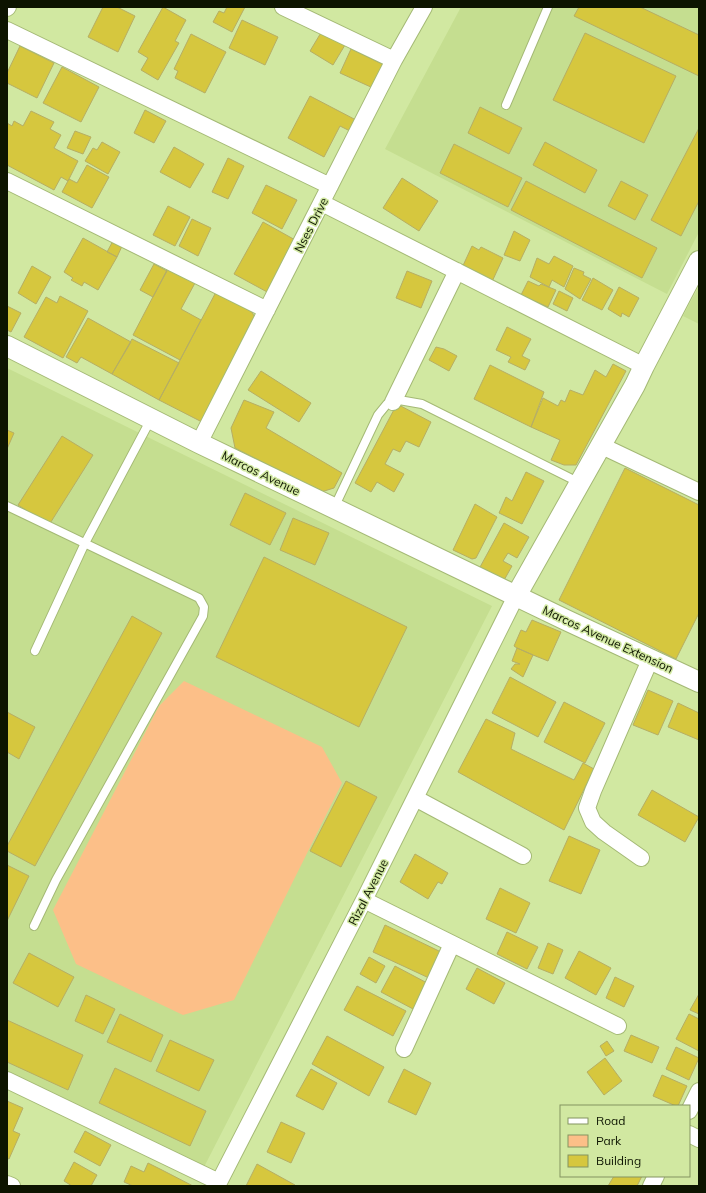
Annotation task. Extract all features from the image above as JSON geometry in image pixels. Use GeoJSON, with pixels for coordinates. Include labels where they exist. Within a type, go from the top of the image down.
{"type":"FeatureCollection","features":[{"type":"Feature","properties":{"kind":"street"},"geometry":{"type":"LineString","coordinates":[[283,7],[394,60]]}},
{"type":"Feature","properties":{"kind":"street","name":"Nses Drive"},"geometry":{"type":"LineString","coordinates":[[199,443],[394,60],[424,7]]}},
{"type":"Feature","properties":{"kind":"street"},"geometry":{"type":"LineString","coordinates":[[7,30],[330,186]]}},
{"type":"Feature","properties":{"kind":"street"},"geometry":{"type":"LineString","coordinates":[[7,181],[267,310]]}},
{"type":"Feature","properties":{"kind":"street"},"geometry":{"type":"LineString","coordinates":[[322,203],[644,366]]}},
{"type":"Feature","properties":{"kind":"street"},"geometry":{"type":"LineString","coordinates":[[516,596],[602,446],[699,260]]}},
{"type":"Feature","properties":{"kind":"street"},"geometry":{"type":"LineString","coordinates":[[393,402],[457,272]]}},
{"type":"Feature","properties":{"kind":"street","name":"Marcos Avenue"},"geometry":{"type":"LineString","coordinates":[[7,346],[199,443],[516,596]]}},
{"type":"Feature","properties":{"kind":"street"},"geometry":{"type":"LineString","coordinates":[[602,446],[699,492]]}},
{"type":"Feature","properties":{"kind":"street","name":"Marcos Avenue Extension"},"geometry":{"type":"LineString","coordinates":[[516,596],[699,682]]}},
{"type":"Feature","properties":{"kind":"street","name":"Rizal Avenue"},"geometry":{"type":"LineString","coordinates":[[218,1184],[364,900],[516,596]]}},
{"type":"Feature","properties":{"kind":"street"},"geometry":{"type":"LineString","coordinates":[[641,858],[604,832],[593,822],[587,808],[650,660]]}},
{"type":"Feature","properties":{"kind":"street"},"geometry":{"type":"LineString","coordinates":[[415,798],[523,856]]}},
{"type":"Feature","properties":{"kind":"street"},"geometry":{"type":"LineString","coordinates":[[364,900],[618,1026]]}},
{"type":"Feature","properties":{"kind":"street"},"geometry":{"type":"LineString","coordinates":[[404,1049],[452,944]]}},
{"type":"Feature","properties":{"kind":"street"},"geometry":{"type":"LineString","coordinates":[[7,1080],[218,1184]]}},
{"type":"Feature","properties":{"kind":"street"},"geometry":{"type":"LineString","coordinates":[[690,1109],[699,1091]]}},
{"type":"Feature","properties":{"kind":"street"},"geometry":{"type":"LineString","coordinates":[[690,1134],[699,1139]]}},
{"type":"Feature","properties":{"kind":"street"},"geometry":{"type":"LineString","coordinates":[[651,1186],[656,1177]]}},
{"type":"Feature","properties":{"kind":"street"},"geometry":{"type":"LineString","coordinates":[[7,1184],[12,1186]]}},
{"type":"Feature","properties":{"kind":"lane"},"geometry":{"type":"LineString","coordinates":[[506,105],[548,7]]}},
{"type":"Feature","properties":{"kind":"lane"},"geometry":{"type":"LineString","coordinates":[[334,508],[378,415],[387,404],[400,400],[422,404],[580,483]]}},
{"type":"Feature","properties":{"kind":"lane"},"geometry":{"type":"LineString","coordinates":[[35,651],[85,543],[151,419]]}},
{"type":"Feature","properties":{"kind":"lane"},"geometry":{"type":"LineString","coordinates":[[7,506],[199,598],[204,607],[203,616],[56,880],[34,926]]}},
{"type":"Feature","properties":{"kind":"shaded area"},"geometry":{"type":"Polygon","coordinates":[[[461,7],[699,7],[699,232],[667,294],[385,149],[461,7]]]}},
{"type":"Feature","properties":{"kind":"shaded area"},"geometry":{"type":"Polygon","coordinates":[[[699,286],[699,324],[683,316],[699,286]]]}},
{"type":"Feature","properties":{"kind":"shaded area"},"geometry":{"type":"Polygon","coordinates":[[[7,368],[492,606],[204,1167],[7,1072],[7,368]]]}},
{"type":"Feature","properties":{"kind":"green space"},"geometry":{"type":"Polygon","coordinates":[[[184,681],[322,747],[342,783],[234,1000],[183,1015],[76,964],[53,910],[159,706],[184,681]]]}},
{"type":"Feature","properties":{"kind":"building"},"geometry":{"type":"Polygon","coordinates":[[[103,7],[117,7],[135,16],[118,52],[88,37],[103,7]]]}},
{"type":"Feature","properties":{"kind":"building"},"geometry":{"type":"Polygon","coordinates":[[[163,7],[186,20],[175,41],[179,43],[158,80],[141,70],[148,58],[138,52],[163,7]]]}},
{"type":"Feature","properties":{"kind":"building"},"geometry":{"type":"Polygon","coordinates":[[[227,7],[245,7],[232,32],[213,22],[219,11],[224,13],[227,7]]]}},
{"type":"Feature","properties":{"kind":"building"},"geometry":{"type":"Polygon","coordinates":[[[579,7],[640,7],[699,35],[699,76],[574,16],[579,7]]]}},
{"type":"Feature","properties":{"kind":"building"},"geometry":{"type":"Polygon","coordinates":[[[242,20],[278,37],[265,65],[229,48],[242,20]]]}},
{"type":"Feature","properties":{"kind":"building"},"geometry":{"type":"Polygon","coordinates":[[[322,31],[345,45],[333,65],[310,51],[322,31]]]}},
{"type":"Feature","properties":{"kind":"building"},"geometry":{"type":"Polygon","coordinates":[[[585,33],[676,76],[644,143],[553,100],[585,33]]]}},
{"type":"Feature","properties":{"kind":"building"},"geometry":{"type":"Polygon","coordinates":[[[191,34],[226,52],[205,93],[175,78],[178,71],[174,69],[191,34]]]}},
{"type":"Feature","properties":{"kind":"building"},"geometry":{"type":"Polygon","coordinates":[[[20,46],[54,63],[37,98],[7,83],[7,73],[20,46]]]}},
{"type":"Feature","properties":{"kind":"building"},"geometry":{"type":"Polygon","coordinates":[[[351,49],[384,65],[373,88],[340,73],[351,49]]]}},
{"type":"Feature","properties":{"kind":"building"},"geometry":{"type":"Polygon","coordinates":[[[62,67],[99,87],[81,122],[43,103],[62,67]]]}},
{"type":"Feature","properties":{"kind":"building"},"geometry":{"type":"Polygon","coordinates":[[[310,96],[356,120],[350,131],[340,126],[324,157],[288,138],[310,96]]]}},
{"type":"Feature","properties":{"kind":"building"},"geometry":{"type":"Polygon","coordinates":[[[480,107],[522,128],[509,154],[468,133],[480,107]]]}},
{"type":"Feature","properties":{"kind":"building"},"geometry":{"type":"Polygon","coordinates":[[[145,110],[166,121],[154,143],[134,133],[145,110]]]}},
{"type":"Feature","properties":{"kind":"building"},"geometry":{"type":"Polygon","coordinates":[[[31,111],[54,122],[50,129],[61,135],[54,148],[78,161],[68,181],[61,177],[54,190],[7,165],[7,123],[12,126],[14,121],[23,126],[31,111]]]}},
{"type":"Feature","properties":{"kind":"building"},"geometry":{"type":"Polygon","coordinates":[[[699,128],[699,201],[681,236],[651,220],[699,128]]]}},
{"type":"Feature","properties":{"kind":"building"},"geometry":{"type":"Polygon","coordinates":[[[75,131],[91,137],[83,154],[67,148],[75,131]]]}},
{"type":"Feature","properties":{"kind":"building"},"geometry":{"type":"Polygon","coordinates":[[[102,142],[120,152],[108,174],[85,161],[93,148],[97,150],[102,142]]]}},
{"type":"Feature","properties":{"kind":"building"},"geometry":{"type":"Polygon","coordinates":[[[545,142],[597,170],[585,193],[533,165],[545,142]]]}},
{"type":"Feature","properties":{"kind":"building"},"geometry":{"type":"Polygon","coordinates":[[[454,144],[522,178],[508,207],[440,173],[454,144]]]}},
{"type":"Feature","properties":{"kind":"building"},"geometry":{"type":"Polygon","coordinates":[[[174,147],[204,164],[190,188],[160,172],[174,147]]]}},
{"type":"Feature","properties":{"kind":"building"},"geometry":{"type":"Polygon","coordinates":[[[228,158],[244,166],[228,199],[212,192],[228,158]]]}},
{"type":"Feature","properties":{"kind":"building"},"geometry":{"type":"Polygon","coordinates":[[[87,165],[109,177],[92,208],[62,192],[69,179],[77,183],[87,165]]]}},
{"type":"Feature","properties":{"kind":"building"},"geometry":{"type":"Polygon","coordinates":[[[402,178],[438,201],[419,231],[383,208],[402,178]]]}},
{"type":"Feature","properties":{"kind":"building"},"geometry":{"type":"Polygon","coordinates":[[[526,181],[657,248],[642,278],[511,210],[526,181]]]}},
{"type":"Feature","properties":{"kind":"building"},"geometry":{"type":"Polygon","coordinates":[[[621,181],[648,195],[635,220],[608,206],[621,181]]]}},
{"type":"Feature","properties":{"kind":"building"},"geometry":{"type":"Polygon","coordinates":[[[266,185],[297,200],[282,229],[252,213],[266,185]]]}},
{"type":"Feature","properties":{"kind":"building"},"geometry":{"type":"Polygon","coordinates":[[[168,206],[190,217],[175,246],[153,235],[168,206]]]}},
{"type":"Feature","properties":{"kind":"building"},"geometry":{"type":"Polygon","coordinates":[[[192,219],[211,228],[198,256],[179,246],[192,219]]]}},
{"type":"Feature","properties":{"kind":"building"},"geometry":{"type":"Polygon","coordinates":[[[263,222],[297,241],[269,293],[234,274],[263,222]]]}},
{"type":"Feature","properties":{"kind":"building"},"geometry":{"type":"Polygon","coordinates":[[[514,231],[530,240],[520,261],[504,255],[514,231]]]}},
{"type":"Feature","properties":{"kind":"building"},"geometry":{"type":"Polygon","coordinates":[[[83,238],[117,257],[98,290],[84,282],[82,286],[71,280],[73,278],[64,272],[83,238]]]}},
{"type":"Feature","properties":{"kind":"building"},"geometry":{"type":"Polygon","coordinates":[[[114,239],[123,244],[117,257],[107,252],[114,239]]]}},
{"type":"Feature","properties":{"kind":"building"},"geometry":{"type":"Polygon","coordinates":[[[472,246],[479,250],[481,247],[503,258],[490,286],[461,270],[472,246]]]}},
{"type":"Feature","properties":{"kind":"building"},"geometry":{"type":"Polygon","coordinates":[[[554,256],[573,266],[564,287],[552,280],[549,287],[530,277],[537,258],[549,264],[554,256]]]}},
{"type":"Feature","properties":{"kind":"building"},"geometry":{"type":"Polygon","coordinates":[[[154,264],[167,271],[153,297],[140,290],[154,264]]]}},
{"type":"Feature","properties":{"kind":"building"},"geometry":{"type":"Polygon","coordinates":[[[32,266],[51,277],[36,304],[18,293],[32,266]]]}},
{"type":"Feature","properties":{"kind":"building"},"geometry":{"type":"Polygon","coordinates":[[[168,268],[195,283],[181,309],[201,320],[180,360],[133,335],[168,268]]]}},
{"type":"Feature","properties":{"kind":"building"},"geometry":{"type":"Polygon","coordinates":[[[574,268],[584,272],[583,275],[591,279],[580,299],[565,289],[574,268]]]}},
{"type":"Feature","properties":{"kind":"building"},"geometry":{"type":"Polygon","coordinates":[[[407,271],[432,281],[421,308],[396,298],[407,271]]]}},
{"type":"Feature","properties":{"kind":"building"},"geometry":{"type":"Polygon","coordinates":[[[593,278],[613,290],[602,310],[582,300],[593,278]]]}},
{"type":"Feature","properties":{"kind":"building"},"geometry":{"type":"Polygon","coordinates":[[[528,281],[539,286],[541,284],[556,290],[548,307],[521,295],[528,281]]]}},
{"type":"Feature","properties":{"kind":"building"},"geometry":{"type":"Polygon","coordinates":[[[619,287],[639,298],[629,317],[622,313],[621,317],[608,309],[619,287]]]}},
{"type":"Feature","properties":{"kind":"building"},"geometry":{"type":"Polygon","coordinates":[[[559,291],[573,298],[567,311],[553,304],[559,291]]]}},
{"type":"Feature","properties":{"kind":"building"},"geometry":{"type":"Polygon","coordinates":[[[216,292],[252,312],[256,320],[202,422],[159,400],[216,292]]]}},
{"type":"Feature","properties":{"kind":"building"},"geometry":{"type":"Polygon","coordinates":[[[60,296],[88,311],[63,358],[24,337],[46,297],[57,303],[60,296]]]}},
{"type":"Feature","properties":{"kind":"building"},"geometry":{"type":"Polygon","coordinates":[[[7,306],[21,313],[11,332],[7,330],[7,306]]]}},
{"type":"Feature","properties":{"kind":"building"},"geometry":{"type":"Polygon","coordinates":[[[88,318],[131,342],[112,374],[81,357],[77,363],[66,357],[88,318]]]}},
{"type":"Feature","properties":{"kind":"building"},"geometry":{"type":"Polygon","coordinates":[[[507,327],[531,339],[522,356],[530,360],[525,370],[508,362],[511,357],[496,350],[507,327]]]}},
{"type":"Feature","properties":{"kind":"building"},"geometry":{"type":"Polygon","coordinates":[[[132,339],[179,363],[159,400],[112,374],[132,339]]]}},
{"type":"Feature","properties":{"kind":"building"},"geometry":{"type":"Polygon","coordinates":[[[436,347],[444,349],[457,356],[449,371],[429,360],[436,347]]]}},
{"type":"Feature","properties":{"kind":"building"},"geometry":{"type":"Polygon","coordinates":[[[613,364],[626,371],[576,465],[564,465],[551,460],[560,440],[531,427],[543,398],[558,406],[561,400],[565,402],[570,390],[583,395],[595,370],[606,377],[613,364]]]}},
{"type":"Feature","properties":{"kind":"building"},"geometry":{"type":"Polygon","coordinates":[[[490,365],[544,392],[531,427],[474,399],[490,365]]]}},
{"type":"Feature","properties":{"kind":"building"},"geometry":{"type":"Polygon","coordinates":[[[261,371],[311,403],[299,422],[248,390],[261,371]]]}},
{"type":"Feature","properties":{"kind":"building"},"geometry":{"type":"Polygon","coordinates":[[[244,400],[274,412],[266,428],[342,473],[334,488],[321,492],[235,448],[231,428],[244,400]]]}},
{"type":"Feature","properties":{"kind":"building"},"geometry":{"type":"Polygon","coordinates":[[[397,404],[431,422],[419,447],[406,441],[400,452],[393,449],[385,464],[404,474],[394,492],[377,482],[371,492],[355,483],[397,404]]]}},
{"type":"Feature","properties":{"kind":"building"},"geometry":{"type":"Polygon","coordinates":[[[7,430],[14,433],[7,449],[7,430]]]}},
{"type":"Feature","properties":{"kind":"building"},"geometry":{"type":"Polygon","coordinates":[[[62,436],[93,455],[49,525],[18,505],[62,436]]]}},
{"type":"Feature","properties":{"kind":"building"},"geometry":{"type":"Polygon","coordinates":[[[625,468],[699,505],[699,613],[676,659],[559,600],[625,468]]]}},
{"type":"Feature","properties":{"kind":"building"},"geometry":{"type":"Polygon","coordinates":[[[526,472],[544,481],[522,524],[499,513],[506,497],[512,501],[526,472]]]}},
{"type":"Feature","properties":{"kind":"building"},"geometry":{"type":"Polygon","coordinates":[[[245,493],[286,513],[270,545],[230,525],[245,493]]]}},
{"type":"Feature","properties":{"kind":"building"},"geometry":{"type":"Polygon","coordinates":[[[475,504],[497,517],[476,558],[472,559],[453,550],[475,504]]]}},
{"type":"Feature","properties":{"kind":"building"},"geometry":{"type":"Polygon","coordinates":[[[293,518],[329,533],[315,565],[280,550],[293,518]]]}},
{"type":"Feature","properties":{"kind":"building"},"geometry":{"type":"Polygon","coordinates":[[[504,523],[529,537],[517,558],[508,553],[503,561],[512,566],[503,582],[479,569],[504,523]]]}},
{"type":"Feature","properties":{"kind":"building"},"geometry":{"type":"Polygon","coordinates":[[[264,557],[407,627],[359,727],[216,657],[264,557]]]}},
{"type":"Feature","properties":{"kind":"building"},"geometry":{"type":"Polygon","coordinates":[[[132,616],[162,633],[35,866],[7,851],[7,846],[132,616]]]}},
{"type":"Feature","properties":{"kind":"building"},"geometry":{"type":"Polygon","coordinates":[[[532,620],[561,632],[548,661],[514,646],[521,630],[526,632],[532,620]]]}},
{"type":"Feature","properties":{"kind":"building"},"geometry":{"type":"Polygon","coordinates":[[[517,648],[533,655],[523,677],[511,669],[515,664],[520,664],[512,661],[517,648]]]}},
{"type":"Feature","properties":{"kind":"building"},"geometry":{"type":"Polygon","coordinates":[[[510,677],[556,702],[538,737],[492,713],[510,677]]]}},
{"type":"Feature","properties":{"kind":"building"},"geometry":{"type":"Polygon","coordinates":[[[648,690],[673,701],[658,735],[633,725],[648,690]]]}},
{"type":"Feature","properties":{"kind":"building"},"geometry":{"type":"Polygon","coordinates":[[[564,702],[605,723],[585,763],[544,742],[564,702]]]}},
{"type":"Feature","properties":{"kind":"building"},"geometry":{"type":"Polygon","coordinates":[[[678,703],[699,713],[699,740],[668,727],[678,703]]]}},
{"type":"Feature","properties":{"kind":"building"},"geometry":{"type":"Polygon","coordinates":[[[7,712],[35,727],[19,759],[7,752],[7,712]]]}},
{"type":"Feature","properties":{"kind":"building"},"geometry":{"type":"Polygon","coordinates":[[[486,719],[515,733],[511,749],[574,780],[583,763],[594,769],[564,830],[458,772],[486,719]]]}},
{"type":"Feature","properties":{"kind":"building"},"geometry":{"type":"Polygon","coordinates":[[[346,781],[377,797],[341,867],[310,851],[346,781]]]}},
{"type":"Feature","properties":{"kind":"building"},"geometry":{"type":"Polygon","coordinates":[[[652,790],[699,817],[685,842],[638,815],[652,790]]]}},
{"type":"Feature","properties":{"kind":"building"},"geometry":{"type":"Polygon","coordinates":[[[569,836],[600,850],[581,894],[549,881],[569,836]]]}},
{"type":"Feature","properties":{"kind":"building"},"geometry":{"type":"Polygon","coordinates":[[[415,854],[448,873],[442,884],[438,882],[428,899],[400,882],[415,854]]]}},
{"type":"Feature","properties":{"kind":"building"},"geometry":{"type":"Polygon","coordinates":[[[7,865],[29,876],[7,921],[7,865]]]}},
{"type":"Feature","properties":{"kind":"building"},"geometry":{"type":"Polygon","coordinates":[[[500,888],[530,903],[516,933],[486,919],[500,888]]]}},
{"type":"Feature","properties":{"kind":"building"},"geometry":{"type":"Polygon","coordinates":[[[385,925],[441,952],[429,978],[373,952],[385,925]]]}},
{"type":"Feature","properties":{"kind":"building"},"geometry":{"type":"Polygon","coordinates":[[[507,932],[538,947],[527,969],[497,954],[507,932]]]}},
{"type":"Feature","properties":{"kind":"building"},"geometry":{"type":"Polygon","coordinates":[[[548,943],[563,950],[553,974],[538,968],[548,943]]]}},
{"type":"Feature","properties":{"kind":"building"},"geometry":{"type":"Polygon","coordinates":[[[579,951],[611,968],[596,995],[565,978],[579,951]]]}},
{"type":"Feature","properties":{"kind":"building"},"geometry":{"type":"Polygon","coordinates":[[[29,953],[74,977],[58,1007],[13,983],[29,953]]]}},
{"type":"Feature","properties":{"kind":"building"},"geometry":{"type":"Polygon","coordinates":[[[369,957],[385,966],[376,983],[360,974],[369,957]]]}},
{"type":"Feature","properties":{"kind":"building"},"geometry":{"type":"Polygon","coordinates":[[[395,966],[429,984],[415,1010],[381,992],[395,966]]]}},
{"type":"Feature","properties":{"kind":"building"},"geometry":{"type":"Polygon","coordinates":[[[477,968],[505,983],[494,1004],[466,989],[477,968]]]}},
{"type":"Feature","properties":{"kind":"building"},"geometry":{"type":"Polygon","coordinates":[[[615,977],[634,986],[624,1007],[606,998],[615,977]]]}},
{"type":"Feature","properties":{"kind":"building"},"geometry":{"type":"Polygon","coordinates":[[[357,986],[406,1011],[393,1036],[344,1010],[357,986]]]}},
{"type":"Feature","properties":{"kind":"building"},"geometry":{"type":"Polygon","coordinates":[[[699,994],[699,1014],[690,1010],[699,994]]]}},
{"type":"Feature","properties":{"kind":"building"},"geometry":{"type":"Polygon","coordinates":[[[86,995],[115,1009],[103,1034],[75,1021],[86,995]]]}},
{"type":"Feature","properties":{"kind":"building"},"geometry":{"type":"Polygon","coordinates":[[[120,1014],[163,1035],[151,1062],[107,1042],[120,1014]]]}},
{"type":"Feature","properties":{"kind":"building"},"geometry":{"type":"Polygon","coordinates":[[[689,1014],[699,1019],[699,1051],[676,1039],[689,1014]]]}},
{"type":"Feature","properties":{"kind":"building"},"geometry":{"type":"Polygon","coordinates":[[[7,1020],[83,1055],[68,1090],[7,1062],[7,1020]]]}},
{"type":"Feature","properties":{"kind":"building"},"geometry":{"type":"Polygon","coordinates":[[[631,1035],[659,1047],[652,1063],[624,1051],[631,1035]]]}},
{"type":"Feature","properties":{"kind":"building"},"geometry":{"type":"Polygon","coordinates":[[[327,1036],[384,1067],[369,1096],[312,1064],[327,1036]]]}},
{"type":"Feature","properties":{"kind":"building"},"geometry":{"type":"Polygon","coordinates":[[[170,1040],[214,1060],[199,1091],[156,1071],[170,1040]]]}},
{"type":"Feature","properties":{"kind":"building"},"geometry":{"type":"Polygon","coordinates":[[[607,1041],[614,1051],[606,1056],[600,1046],[607,1041]]]}},
{"type":"Feature","properties":{"kind":"building"},"geometry":{"type":"Polygon","coordinates":[[[676,1047],[699,1058],[689,1080],[666,1069],[676,1047]]]}},
{"type":"Feature","properties":{"kind":"building"},"geometry":{"type":"Polygon","coordinates":[[[605,1058],[622,1081],[604,1095],[587,1072],[605,1058]]]}},
{"type":"Feature","properties":{"kind":"building"},"geometry":{"type":"Polygon","coordinates":[[[115,1068],[206,1111],[190,1146],[99,1103],[115,1068]]]}},
{"type":"Feature","properties":{"kind":"building"},"geometry":{"type":"Polygon","coordinates":[[[311,1069],[337,1083],[323,1110],[296,1096],[311,1069]]]}},
{"type":"Feature","properties":{"kind":"building"},"geometry":{"type":"Polygon","coordinates":[[[404,1069],[431,1083],[416,1115],[388,1102],[404,1069]]]}},
{"type":"Feature","properties":{"kind":"building"},"geometry":{"type":"Polygon","coordinates":[[[662,1075],[687,1086],[678,1105],[674,1105],[653,1096],[662,1075]]]}},
{"type":"Feature","properties":{"kind":"building"},"geometry":{"type":"Polygon","coordinates":[[[7,1101],[23,1108],[13,1131],[20,1134],[9,1159],[7,1158],[7,1101]]]}},
{"type":"Feature","properties":{"kind":"building"},"geometry":{"type":"Polygon","coordinates":[[[281,1122],[305,1133],[291,1163],[267,1152],[281,1122]]]}},
{"type":"Feature","properties":{"kind":"building"},"geometry":{"type":"Polygon","coordinates":[[[85,1131],[111,1145],[100,1166],[74,1152],[85,1131]]]}},
{"type":"Feature","properties":{"kind":"building"},"geometry":{"type":"Polygon","coordinates":[[[74,1162],[97,1175],[91,1186],[72,1186],[64,1181],[74,1162]]]}},
{"type":"Feature","properties":{"kind":"building"},"geometry":{"type":"Polygon","coordinates":[[[148,1163],[193,1186],[133,1186],[124,1182],[131,1166],[144,1172],[148,1163]]]}},
{"type":"Feature","properties":{"kind":"building"},"geometry":{"type":"Polygon","coordinates":[[[257,1164],[295,1185],[246,1186],[257,1164]]]}},
{"type":"Feature","properties":{"kind":"building"},"geometry":{"type":"Polygon","coordinates":[[[613,1177],[642,1177],[637,1186],[608,1186],[613,1177]]]}}]}
